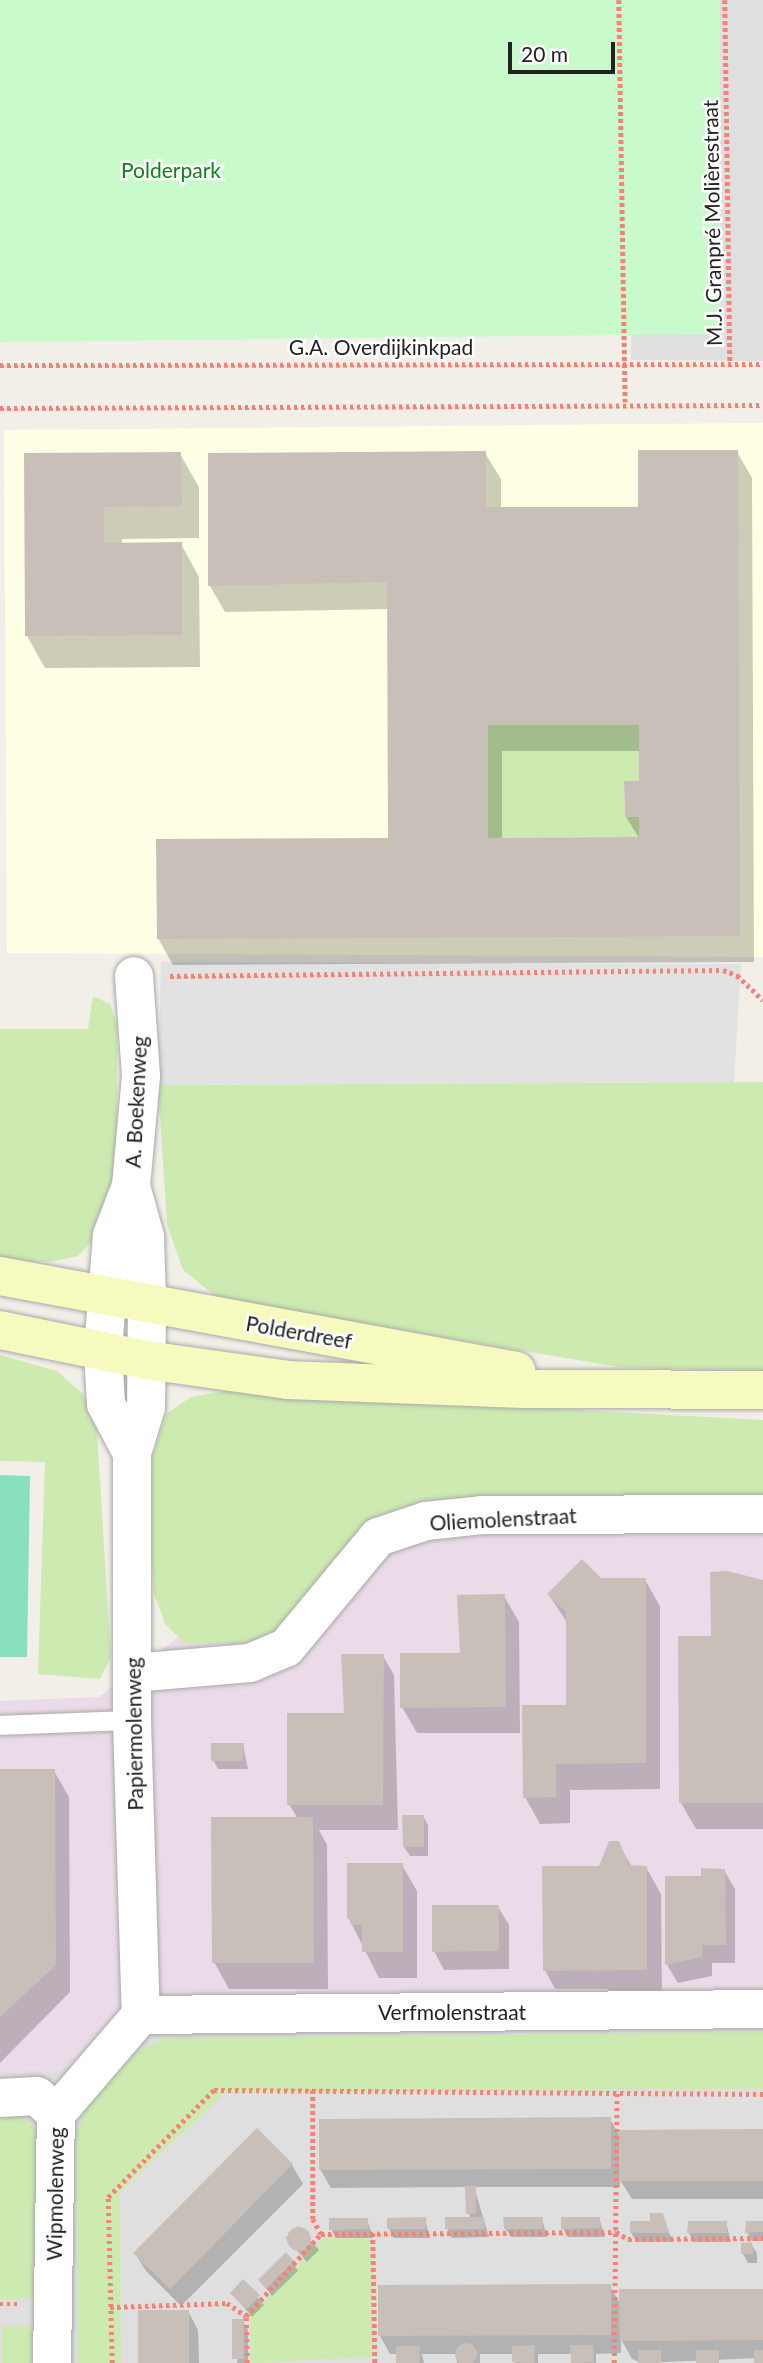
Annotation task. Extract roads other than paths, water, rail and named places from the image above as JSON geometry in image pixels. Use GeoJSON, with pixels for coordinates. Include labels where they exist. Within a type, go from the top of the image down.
{"type":"FeatureCollection","features":[{"type":"Feature","properties":{"kind":"main road","name":"Polderdreef"},"geometry":{"type":"LineString","coordinates":[[0,1276],[147,1301],[597,1388]]}},
{"type":"Feature","properties":{"kind":"main road","name":"Polderdreef"},"geometry":{"type":"LineString","coordinates":[[0,1330],[146,1360],[288,1380],[763,1390]]}},
{"type":"Feature","properties":{"kind":"street","name":"A. Boekenweg"},"geometry":{"type":"LineString","coordinates":[[107,1294],[112,1235],[131,1186],[142,1054],[134,976]]}},
{"type":"Feature","properties":{"kind":"street","name":"A. Boekenweg"},"geometry":{"type":"LineString","coordinates":[[131,1186],[145,1237],[146,1360]]}},
{"type":"Feature","properties":{"kind":"street","name":"Papiermolenweg"},"geometry":{"type":"LineString","coordinates":[[107,1294],[103,1352],[106,1404],[132,1454]]}},
{"type":"Feature","properties":{"kind":"street","name":"Papiermolenweg"},"geometry":{"type":"LineString","coordinates":[[141,2015],[132,1720],[132,1454],[146,1407],[146,1360]]}},
{"type":"Feature","properties":{"kind":"street","name":"Oliemolenstraat"},"geometry":{"type":"LineString","coordinates":[[133,1673],[250,1663],[286,1648],[378,1537],[426,1521],[482,1516],[763,1514]]}},
{"type":"Feature","properties":{"kind":"street","name":"Verfmolenstraat"},"geometry":{"type":"LineString","coordinates":[[141,2015],[763,2010]]}},
{"type":"Feature","properties":{"kind":"street","name":"Wipmolenweg"},"geometry":{"type":"LineString","coordinates":[[52,2363],[56,2114],[141,2015]]}},
{"type":"Feature","properties":{"kind":"street"},"geometry":{"type":"LineString","coordinates":[[0,2098],[37,2096],[56,2114]]}},
{"type":"Feature","properties":{"kind":"lane"},"geometry":{"type":"LineString","coordinates":[[0,1725],[132,1720]]}},
{"type":"Feature","properties":{"kind":"park label","name":"Polderpark"},"geometry":{"type":"Point","coordinates":[171,170]}}]}
